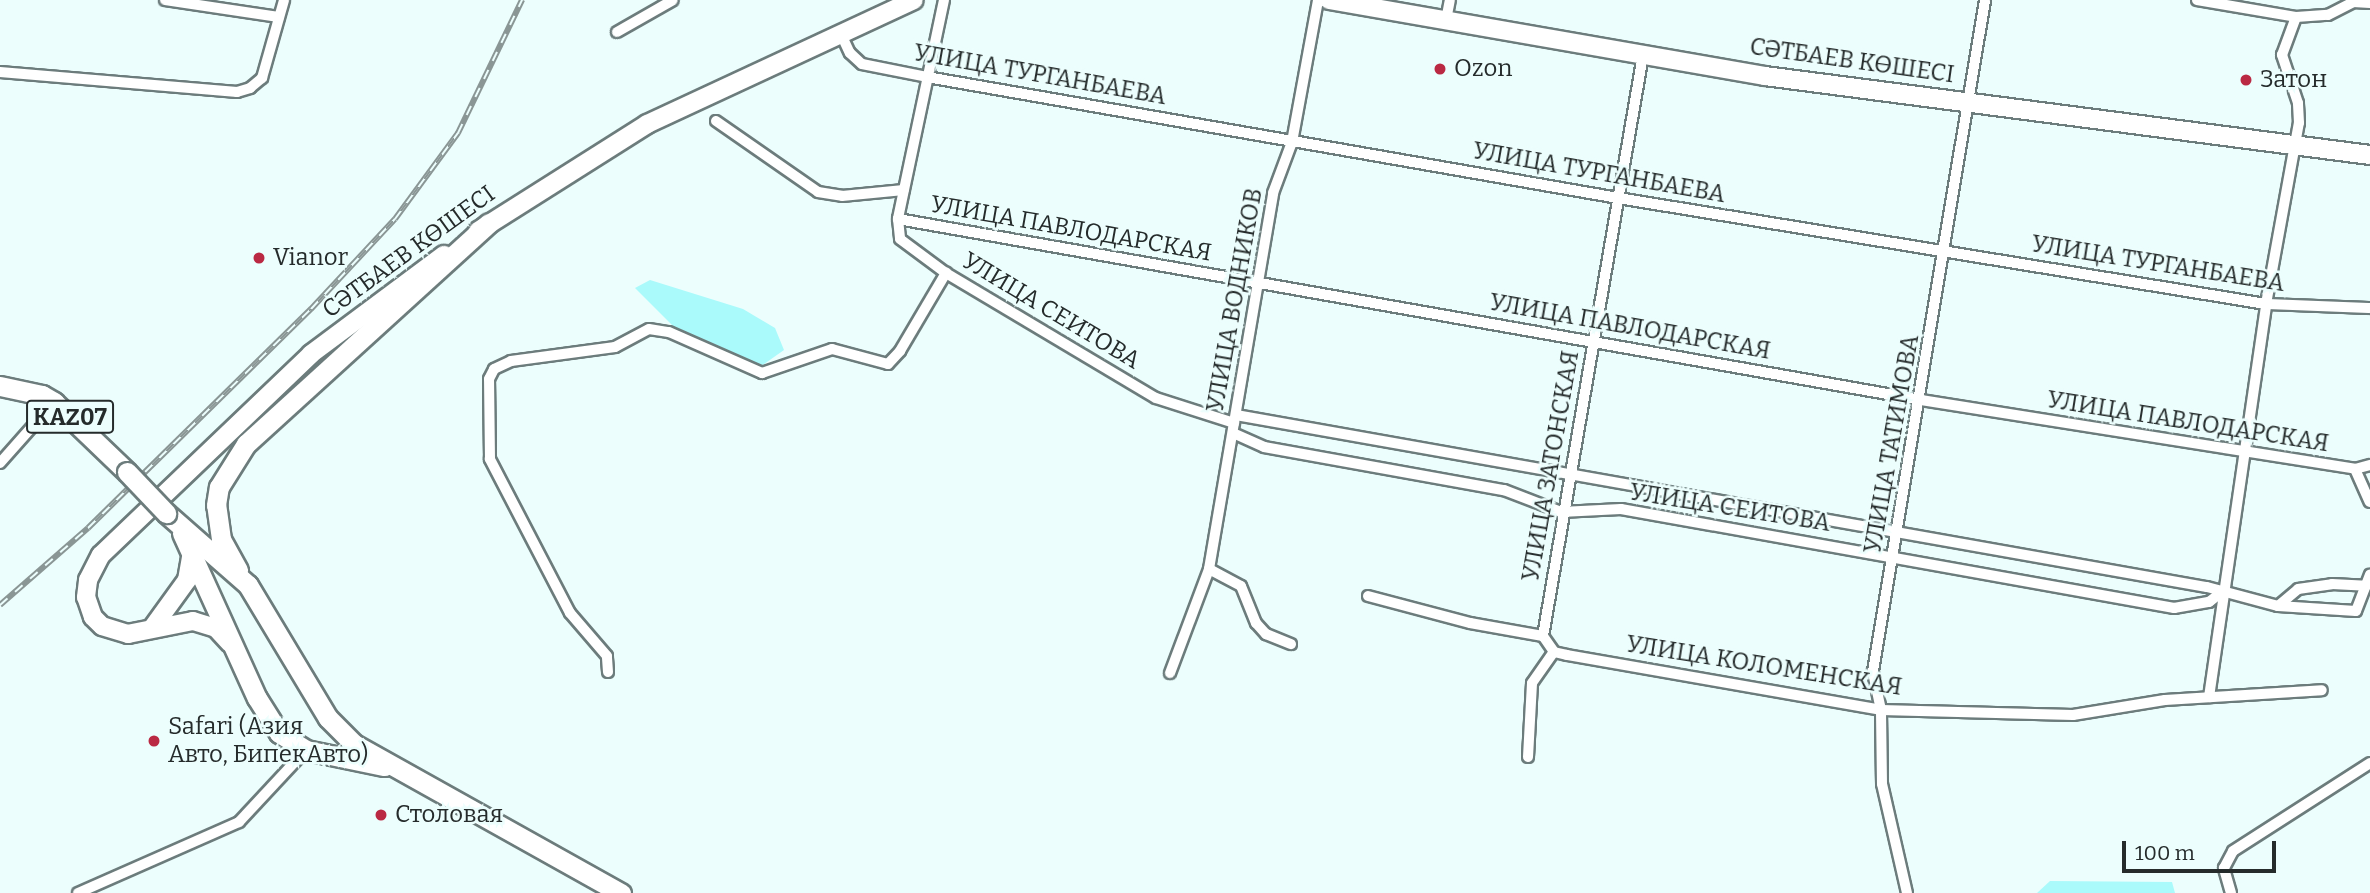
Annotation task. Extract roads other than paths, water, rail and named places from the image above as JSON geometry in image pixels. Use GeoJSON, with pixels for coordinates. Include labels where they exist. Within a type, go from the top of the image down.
{"type":"FeatureCollection","features":[{"type":"Feature","properties":{"kind":"highway"},"geometry":{"type":"LineString","coordinates":[[248,585],[221,539],[216,505],[219,487],[246,444],[489,223]]}},
{"type":"Feature","properties":{"kind":"highway","name":"KAZ07"},"geometry":{"type":"LineString","coordinates":[[0,386],[42,395],[54,402],[127,472],[172,520],[248,585],[328,718],[354,744],[621,893]]}},
{"type":"Feature","properties":{"kind":"highway"},"geometry":{"type":"LineString","coordinates":[[172,520],[192,552]]}},
{"type":"Feature","properties":{"kind":"highway","name":"KAZ07"},"geometry":{"type":"LineString","coordinates":[[192,552],[212,605],[279,733],[306,750],[392,767]]}},
{"type":"Feature","properties":{"kind":"highway"},"geometry":{"type":"LineString","coordinates":[[212,605],[223,583],[234,579],[248,585]]}},
{"type":"Feature","properties":{"kind":"highway"},"geometry":{"type":"LineString","coordinates":[[306,750],[323,742],[329,730],[328,718]]}},
{"type":"Feature","properties":{"kind":"main road","name":"СӘТБАЕВ КӨШЕСІ"},"geometry":{"type":"LineString","coordinates":[[232,646],[216,628],[192,621],[113,633],[93,617],[86,597],[88,580],[101,555],[312,354],[489,223],[646,124],[914,0]]}},
{"type":"Feature","properties":{"kind":"main road","name":"СӘТБАЕВ КӨШЕСІ"},"geometry":{"type":"LineString","coordinates":[[1329,0],[1765,76],[2370,155]]}},
{"type":"Feature","properties":{"kind":"main road"},"geometry":{"type":"LineString","coordinates":[[153,627],[187,580],[192,552]]}},
{"type":"Feature","properties":{"kind":"street"},"geometry":{"type":"LineString","coordinates":[[165,0],[279,17]]}},
{"type":"Feature","properties":{"kind":"street"},"geometry":{"type":"LineString","coordinates":[[0,72],[237,92],[250,88],[262,78],[284,0]]}},
{"type":"Feature","properties":{"kind":"street"},"geometry":{"type":"LineString","coordinates":[[617,32],[673,0]]}},
{"type":"Feature","properties":{"kind":"street"},"geometry":{"type":"LineString","coordinates":[[898,219],[944,0]]}},
{"type":"Feature","properties":{"kind":"street","name":"УЛИЦА ВОДНИКОВ"},"geometry":{"type":"LineString","coordinates":[[1170,674],[1209,569],[1273,193],[1292,142],[1318,0]]}},
{"type":"Feature","properties":{"kind":"street"},"geometry":{"type":"LineString","coordinates":[[1446,20],[1450,0]]}},
{"type":"Feature","properties":{"kind":"street","name":"УЛИЦА ТАТИМОВА"},"geometry":{"type":"LineString","coordinates":[[1907,893],[1880,767],[1881,710],[1873,671],[1947,252],[1985,0]]}},
{"type":"Feature","properties":{"kind":"street"},"geometry":{"type":"LineString","coordinates":[[2197,0],[2296,17],[2328,15],[2353,2],[2370,3]]}},
{"type":"Feature","properties":{"kind":"street"},"geometry":{"type":"LineString","coordinates":[[2209,697],[2222,592],[2266,304],[2292,144],[2300,111],[2282,55],[2296,17]]}},
{"type":"Feature","properties":{"kind":"street","name":"УЛИЦА ТУРГАНБАЕВА"},"geometry":{"type":"LineString","coordinates":[[841,32],[850,53],[862,64],[927,77],[1618,198],[2266,304],[2370,308]]}},
{"type":"Feature","properties":{"kind":"street","name":"УЛИЦА ЗАТОНСКАЯ"},"geometry":{"type":"LineString","coordinates":[[1543,636],[1561,512],[1594,342],[1643,55]]}},
{"type":"Feature","properties":{"kind":"street"},"geometry":{"type":"LineString","coordinates":[[716,121],[818,192],[842,196],[904,190]]}},
{"type":"Feature","properties":{"kind":"street","name":"УЛИЦА ПАВЛОДАРСКАЯ"},"geometry":{"type":"LineString","coordinates":[[898,219],[1921,400],[2355,469],[2370,465]]}},
{"type":"Feature","properties":{"kind":"street","name":"УЛИЦА СЕИТОВА"},"geometry":{"type":"LineString","coordinates":[[898,219],[900,239],[946,274],[1156,398],[1234,424],[1569,474],[1897,531],[2222,592],[2278,606],[2347,614],[2361,604],[2368,581]]}},
{"type":"Feature","properties":{"kind":"street"},"geometry":{"type":"LineString","coordinates":[[608,672],[607,656],[570,613],[490,459],[489,379],[494,369],[511,361],[615,347],[649,328],[669,332],[762,373],[832,349],[888,364],[900,351],[946,274]]}},
{"type":"Feature","properties":{"kind":"street"},"geometry":{"type":"LineString","coordinates":[[0,463],[54,402]]}},
{"type":"Feature","properties":{"kind":"street","name":"УЛИЦА СЕИТОВА"},"geometry":{"type":"LineString","coordinates":[[1234,424],[1264,447],[1504,490],[1561,512],[1621,509],[2174,608],[2209,601],[2222,592]]}},
{"type":"Feature","properties":{"kind":"street","name":"УЛИЦА ПАВЛОДАРСКАЯ"},"geometry":{"type":"LineString","coordinates":[[2355,469],[2370,502]]}},
{"type":"Feature","properties":{"kind":"street"},"geometry":{"type":"LineString","coordinates":[[1209,569],[1241,586],[1256,623],[1266,634],[1291,644]]}},
{"type":"Feature","properties":{"kind":"street"},"geometry":{"type":"LineString","coordinates":[[2278,606],[2298,589],[2368,581]]}},
{"type":"Feature","properties":{"kind":"street"},"geometry":{"type":"LineString","coordinates":[[1368,596],[1469,624],[1543,636],[1554,652],[1532,683],[1528,757]]}},
{"type":"Feature","properties":{"kind":"street","name":"УЛИЦА КОЛОМЕНСКАЯ"},"geometry":{"type":"LineString","coordinates":[[1554,652],[1881,710],[2073,715],[2209,697],[2322,690]]}},
{"type":"Feature","properties":{"kind":"street"},"geometry":{"type":"LineString","coordinates":[[78,893],[239,822],[306,750]]}},
{"type":"Feature","properties":{"kind":"street"},"geometry":{"type":"LineString","coordinates":[[2231,893],[2224,868],[2233,851],[2370,763]]}},
{"type":"Feature","properties":{"kind":"railway"},"geometry":{"type":"LineString","coordinates":[[0,605],[88,528],[311,309],[395,219],[458,133],[522,0]]}},
{"type":"Feature","properties":{"kind":"place","name":"Ozon"},"geometry":{"type":"Point","coordinates":[1440,69]}},
{"type":"Feature","properties":{"kind":"place","name":"Затон"},"geometry":{"type":"Point","coordinates":[2246,80]}},
{"type":"Feature","properties":{"kind":"place","name":"Vianor"},"geometry":{"type":"Point","coordinates":[259,258]}},
{"type":"Feature","properties":{"kind":"place","name":"Safari (Азия Авто, БипекАвто)"},"geometry":{"type":"Point","coordinates":[154,741]}},
{"type":"Feature","properties":{"kind":"place","name":"Столовая"},"geometry":{"type":"Point","coordinates":[381,815]}}]}
